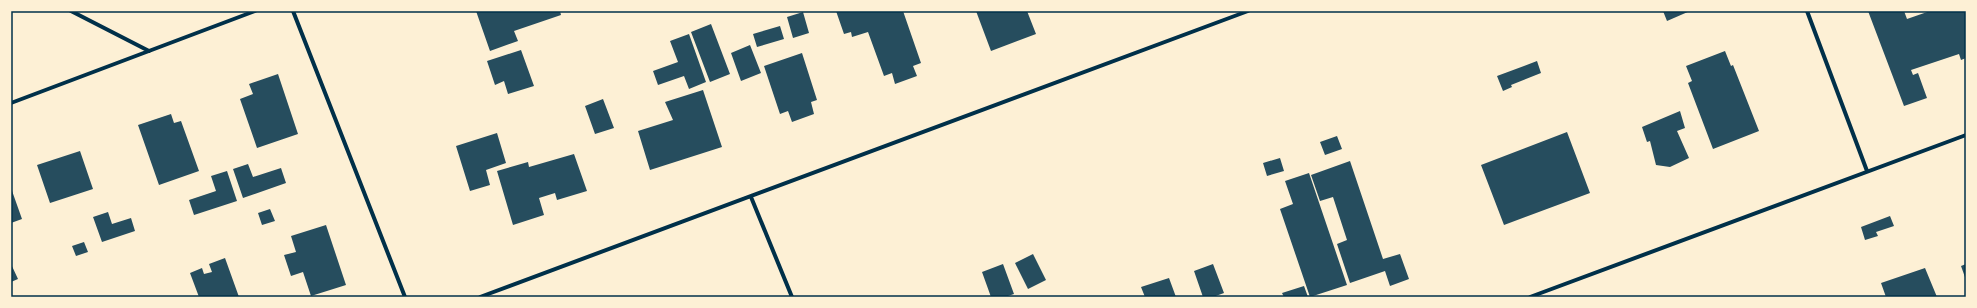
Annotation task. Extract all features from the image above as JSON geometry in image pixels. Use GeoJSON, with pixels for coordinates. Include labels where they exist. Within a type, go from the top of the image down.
{"type":"FeatureCollection","features":[{"type":"Feature","properties":{"kind":"street"},"geometry":{"type":"LineString","coordinates":[[71,11],[149,50]]}},
{"type":"Feature","properties":{"kind":"street"},"geometry":{"type":"LineString","coordinates":[[11,103],[255,11]]}},
{"type":"Feature","properties":{"kind":"street"},"geometry":{"type":"LineString","coordinates":[[293,11],[405,297]]}},
{"type":"Feature","properties":{"kind":"street"},"geometry":{"type":"LineString","coordinates":[[480,297],[1248,11]]}},
{"type":"Feature","properties":{"kind":"street"},"geometry":{"type":"LineString","coordinates":[[1807,11],[1867,171]]}},
{"type":"Feature","properties":{"kind":"street"},"geometry":{"type":"LineString","coordinates":[[1530,297],[1966,135]]}},
{"type":"Feature","properties":{"kind":"street"},"geometry":{"type":"LineString","coordinates":[[751,197],[792,297]]}},
{"type":"Feature","properties":{"kind":"building"},"geometry":{"type":"Polygon","coordinates":[[[476,11],[560,11],[561,15],[514,31],[518,41],[490,51],[476,11]]]}},
{"type":"Feature","properties":{"kind":"building"},"geometry":{"type":"Polygon","coordinates":[[[836,11],[903,11],[921,63],[913,66],[917,76],[895,84],[892,73],[884,76],[868,32],[852,37],[851,32],[844,34],[836,11]]]}},
{"type":"Feature","properties":{"kind":"building"},"geometry":{"type":"Polygon","coordinates":[[[976,11],[1027,11],[1036,34],[991,51],[976,11]]]}},
{"type":"Feature","properties":{"kind":"building"},"geometry":{"type":"Polygon","coordinates":[[[1663,11],[1690,11],[1667,21],[1663,11]]]}},
{"type":"Feature","properties":{"kind":"building"},"geometry":{"type":"Polygon","coordinates":[[[1868,11],[1904,11],[1907,19],[1930,11],[1966,11],[1966,58],[1961,60],[1959,54],[1911,70],[1913,75],[1918,73],[1927,98],[1904,106],[1868,11]]]}},
{"type":"Feature","properties":{"kind":"building"},"geometry":{"type":"Polygon","coordinates":[[[803,12],[809,33],[793,38],[787,17],[803,12]]]}},
{"type":"Feature","properties":{"kind":"building"},"geometry":{"type":"Polygon","coordinates":[[[711,24],[730,74],[710,82],[691,32],[711,24]]]}},
{"type":"Feature","properties":{"kind":"building"},"geometry":{"type":"Polygon","coordinates":[[[780,26],[784,39],[757,47],[753,34],[780,26]]]}},
{"type":"Feature","properties":{"kind":"building"},"geometry":{"type":"Polygon","coordinates":[[[689,34],[706,82],[689,89],[684,76],[658,85],[653,71],[678,62],[670,41],[689,34]]]}},
{"type":"Feature","properties":{"kind":"building"},"geometry":{"type":"Polygon","coordinates":[[[750,45],[761,73],[741,81],[731,53],[750,45]]]}},
{"type":"Feature","properties":{"kind":"building"},"geometry":{"type":"Polygon","coordinates":[[[521,50],[534,86],[508,94],[504,81],[495,85],[487,61],[521,50]]]}},
{"type":"Feature","properties":{"kind":"building"},"geometry":{"type":"Polygon","coordinates":[[[1725,51],[1731,66],[1733,65],[1759,131],[1713,149],[1688,83],[1692,81],[1686,66],[1725,51]]]}},
{"type":"Feature","properties":{"kind":"building"},"geometry":{"type":"Polygon","coordinates":[[[802,53],[817,100],[811,102],[814,114],[792,122],[788,111],[780,114],[764,66],[802,53]]]}},
{"type":"Feature","properties":{"kind":"building"},"geometry":{"type":"Polygon","coordinates":[[[1537,61],[1541,73],[1511,85],[1512,87],[1503,91],[1497,76],[1537,61]]]}},
{"type":"Feature","properties":{"kind":"building"},"geometry":{"type":"Polygon","coordinates":[[[278,74],[298,134],[257,148],[240,99],[253,94],[249,84],[278,74]]]}},
{"type":"Feature","properties":{"kind":"building"},"geometry":{"type":"Polygon","coordinates":[[[703,90],[722,147],[650,170],[638,131],[673,120],[665,102],[703,90]]]}},
{"type":"Feature","properties":{"kind":"building"},"geometry":{"type":"Polygon","coordinates":[[[603,99],[614,128],[595,134],[585,106],[603,99]]]}},
{"type":"Feature","properties":{"kind":"building"},"geometry":{"type":"Polygon","coordinates":[[[1680,111],[1685,128],[1677,131],[1689,158],[1670,167],[1656,165],[1650,141],[1647,142],[1642,127],[1680,111]]]}},
{"type":"Feature","properties":{"kind":"building"},"geometry":{"type":"Polygon","coordinates":[[[171,114],[174,123],[181,121],[199,171],[159,185],[138,125],[171,114]]]}},
{"type":"Feature","properties":{"kind":"building"},"geometry":{"type":"Polygon","coordinates":[[[1567,132],[1590,193],[1504,225],[1481,165],[1567,132]]]}},
{"type":"Feature","properties":{"kind":"building"},"geometry":{"type":"Polygon","coordinates":[[[497,133],[506,163],[486,170],[490,185],[470,191],[456,146],[497,133]]]}},
{"type":"Feature","properties":{"kind":"building"},"geometry":{"type":"Polygon","coordinates":[[[1337,136],[1342,149],[1325,155],[1320,142],[1337,136]]]}},
{"type":"Feature","properties":{"kind":"building"},"geometry":{"type":"Polygon","coordinates":[[[80,151],[93,189],[50,203],[37,165],[80,151]]]}},
{"type":"Feature","properties":{"kind":"building"},"geometry":{"type":"Polygon","coordinates":[[[574,154],[587,191],[557,200],[555,193],[539,198],[544,215],[513,225],[497,171],[528,162],[529,167],[574,154]]]}},
{"type":"Feature","properties":{"kind":"building"},"geometry":{"type":"Polygon","coordinates":[[[1280,158],[1284,171],[1267,176],[1263,163],[1280,158]]]}},
{"type":"Feature","properties":{"kind":"building"},"geometry":{"type":"Polygon","coordinates":[[[1350,161],[1383,259],[1400,254],[1409,279],[1390,286],[1385,271],[1350,283],[1337,244],[1347,240],[1333,197],[1320,201],[1311,175],[1350,161]]]}},
{"type":"Feature","properties":{"kind":"building"},"geometry":{"type":"Polygon","coordinates":[[[248,164],[253,177],[281,168],[286,183],[243,198],[233,169],[248,164]]]}},
{"type":"Feature","properties":{"kind":"building"},"geometry":{"type":"Polygon","coordinates":[[[227,171],[237,201],[194,215],[189,200],[216,191],[211,176],[227,171]]]}},
{"type":"Feature","properties":{"kind":"building"},"geometry":{"type":"Polygon","coordinates":[[[1309,173],[1347,285],[1310,297],[1280,209],[1293,204],[1285,181],[1309,173]]]}},
{"type":"Feature","properties":{"kind":"building"},"geometry":{"type":"Polygon","coordinates":[[[11,188],[22,219],[11,223],[11,188]]]}},
{"type":"Feature","properties":{"kind":"building"},"geometry":{"type":"Polygon","coordinates":[[[270,209],[275,221],[262,225],[258,213],[270,209]]]}},
{"type":"Feature","properties":{"kind":"building"},"geometry":{"type":"Polygon","coordinates":[[[108,212],[112,224],[131,218],[135,231],[102,242],[93,217],[108,212]]]}},
{"type":"Feature","properties":{"kind":"building"},"geometry":{"type":"Polygon","coordinates":[[[1890,216],[1894,226],[1876,232],[1878,236],[1865,240],[1861,227],[1890,216]]]}},
{"type":"Feature","properties":{"kind":"building"},"geometry":{"type":"Polygon","coordinates":[[[326,225],[346,285],[311,296],[303,272],[291,276],[284,255],[296,252],[291,236],[326,225]]]}},
{"type":"Feature","properties":{"kind":"building"},"geometry":{"type":"Polygon","coordinates":[[[84,242],[88,252],[76,256],[72,246],[84,242]]]}},
{"type":"Feature","properties":{"kind":"building"},"geometry":{"type":"Polygon","coordinates":[[[1033,254],[1046,280],[1028,289],[1015,263],[1033,254]]]}},
{"type":"Feature","properties":{"kind":"building"},"geometry":{"type":"Polygon","coordinates":[[[225,258],[239,297],[199,297],[190,273],[202,268],[204,274],[212,272],[209,264],[225,258]]]}},
{"type":"Feature","properties":{"kind":"building"},"geometry":{"type":"Polygon","coordinates":[[[11,264],[18,279],[11,282],[11,264]]]}},
{"type":"Feature","properties":{"kind":"building"},"geometry":{"type":"Polygon","coordinates":[[[1003,264],[1014,294],[1005,297],[991,297],[982,272],[1003,264]]]}},
{"type":"Feature","properties":{"kind":"building"},"geometry":{"type":"Polygon","coordinates":[[[1213,264],[1224,293],[1213,297],[1203,297],[1194,271],[1213,264]]]}},
{"type":"Feature","properties":{"kind":"building"},"geometry":{"type":"Polygon","coordinates":[[[1966,264],[1966,280],[1961,266],[1966,264]]]}},
{"type":"Feature","properties":{"kind":"building"},"geometry":{"type":"Polygon","coordinates":[[[1925,268],[1937,297],[1886,297],[1881,283],[1925,268]]]}},
{"type":"Feature","properties":{"kind":"building"},"geometry":{"type":"Polygon","coordinates":[[[1169,278],[1176,297],[1145,297],[1141,287],[1169,278]]]}},
{"type":"Feature","properties":{"kind":"building"},"geometry":{"type":"Polygon","coordinates":[[[1304,286],[1308,297],[1284,297],[1282,293],[1304,286]]]}}]}
